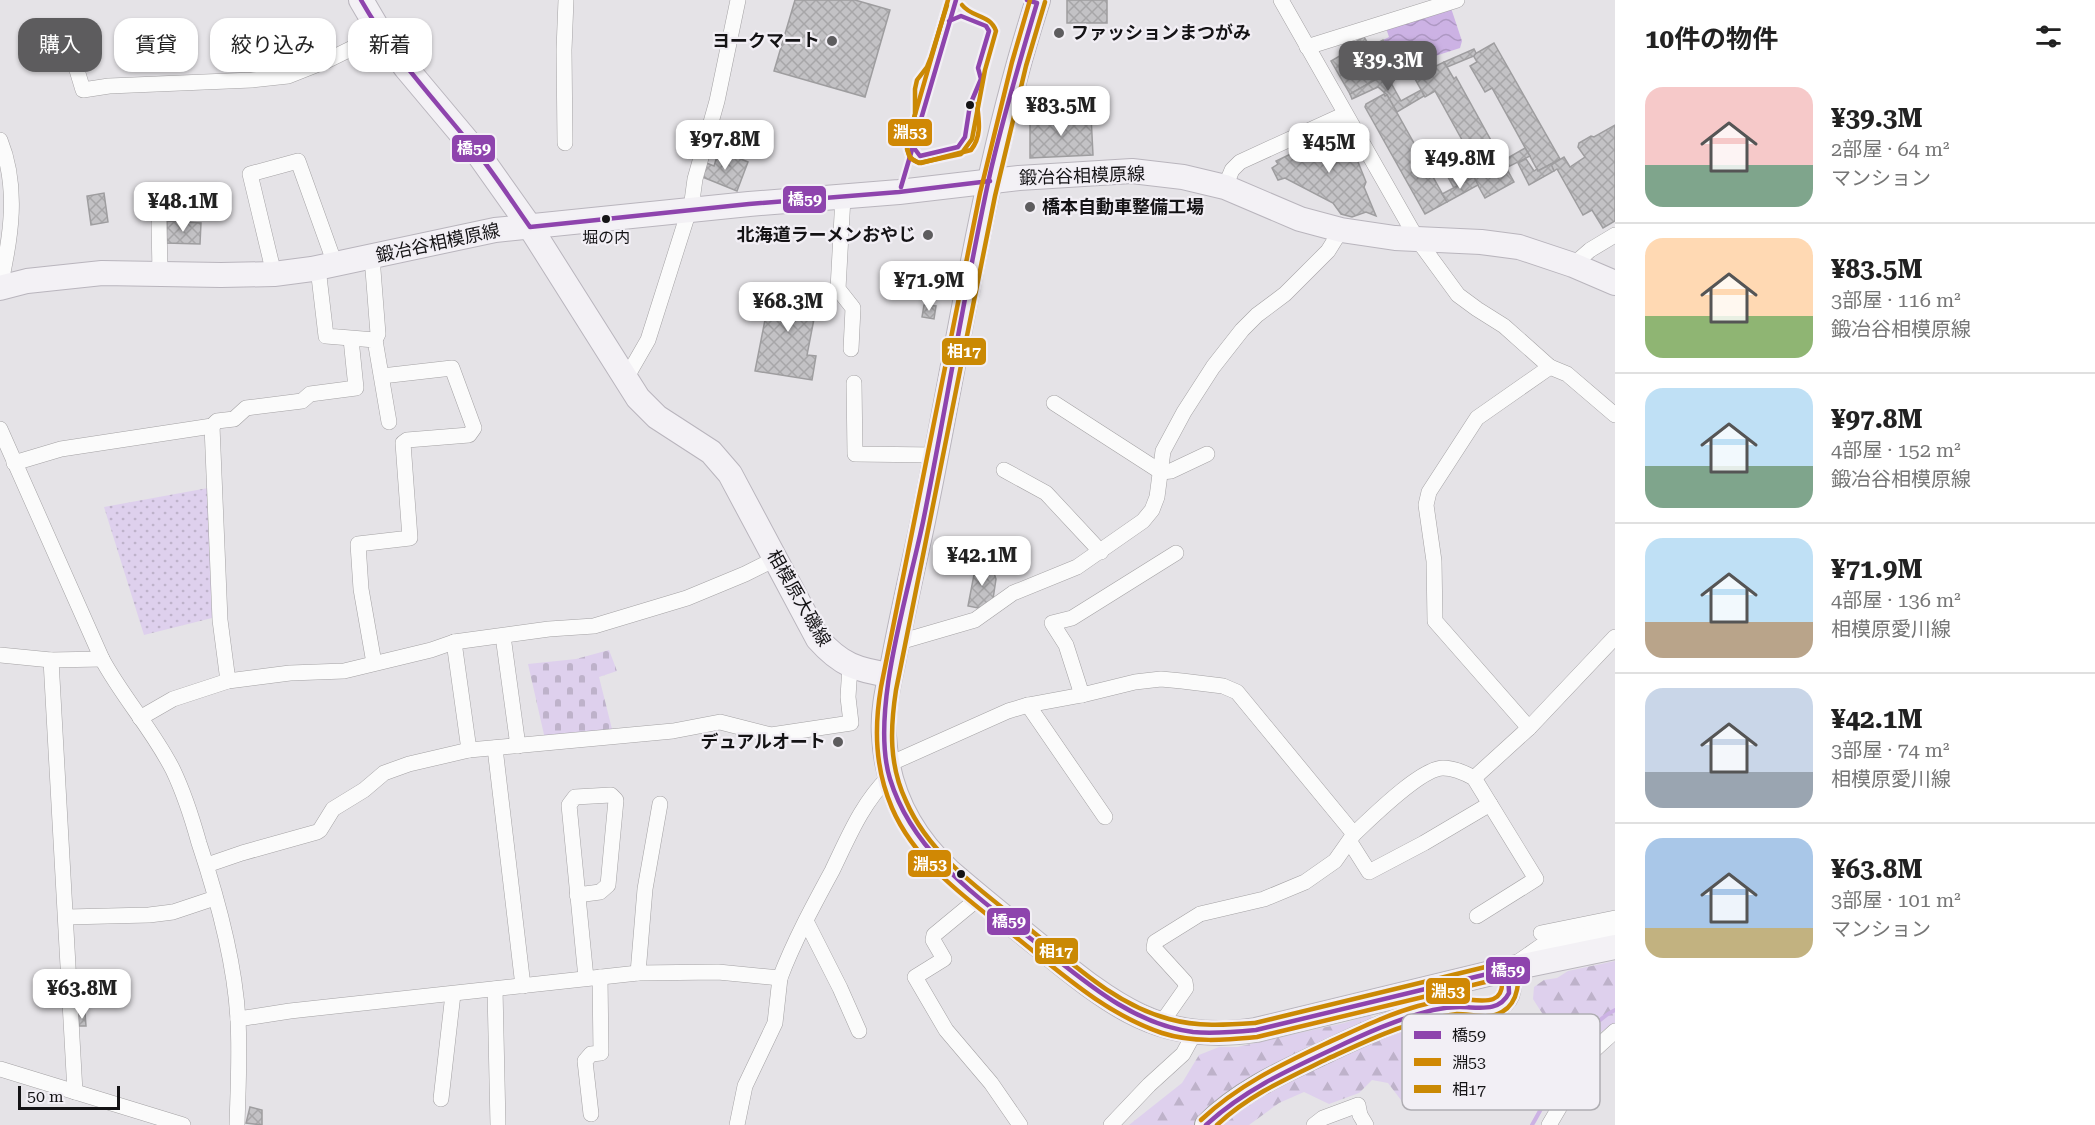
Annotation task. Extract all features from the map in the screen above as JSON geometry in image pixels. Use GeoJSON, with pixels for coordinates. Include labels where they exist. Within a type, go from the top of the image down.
{"type":"FeatureCollection","features":[{"type":"Feature","properties":{"kind":"main road","name":"相模原大磯線"},"geometry":{"type":"LineString","coordinates":[[361,0],[372,18]]}},
{"type":"Feature","properties":{"kind":"main road"},"geometry":{"type":"LineString","coordinates":[[1034,1],[1002,124],[990,181],[923,521],[896,643],[884,718],[888,771],[904,815],[921,841],[949,871],[1094,990],[1130,1012],[1160,1024],[1195,1032],[1223,1034],[1256,1030],[1508,969],[1615,947]]}},
{"type":"Feature","properties":{"kind":"main road","name":"相模原大磯線"},"geometry":{"type":"LineString","coordinates":[[409,72],[479,155],[530,226],[638,398],[657,417],[704,447],[730,474],[818,639],[834,656],[850,666],[891,675]]}},
{"type":"Feature","properties":{"kind":"main road","name":"鍛冶谷相模原線"},"geometry":{"type":"LineString","coordinates":[[0,287],[27,281],[102,273],[274,274],[372,257],[461,236],[530,226],[1077,173],[1132,171],[1184,177],[1225,187],[1300,219],[1341,230],[1395,238],[1481,242],[1519,247],[1615,283]]}},
{"type":"Feature","properties":{"kind":"street"},"geometry":{"type":"LineString","coordinates":[[565,143],[566,0]]}},
{"type":"Feature","properties":{"kind":"street"},"geometry":{"type":"LineString","coordinates":[[625,380],[648,340],[689,210],[695,179],[717,101],[738,0]]}},
{"type":"Feature","properties":{"kind":"street"},"geometry":{"type":"LineString","coordinates":[[1281,0],[1417,239],[1458,295],[1504,326],[1550,367],[1567,374],[1615,415]]}},
{"type":"Feature","properties":{"kind":"street"},"geometry":{"type":"LineString","coordinates":[[1306,47],[1451,1]]}},
{"type":"Feature","properties":{"kind":"street"},"geometry":{"type":"LineString","coordinates":[[78,72],[83,90],[252,80],[288,76],[348,50]]}},
{"type":"Feature","properties":{"kind":"street"},"geometry":{"type":"LineString","coordinates":[[1225,187],[1232,170],[1240,162],[1345,114]]}},
{"type":"Feature","properties":{"kind":"street"},"geometry":{"type":"LineString","coordinates":[[0,140],[11,186],[12,211],[7,258],[0,287]]}},
{"type":"Feature","properties":{"kind":"street"},"geometry":{"type":"LineString","coordinates":[[274,274],[250,174],[298,161],[327,266],[326,336],[375,340]]}},
{"type":"Feature","properties":{"kind":"street"},"geometry":{"type":"LineString","coordinates":[[843,197],[838,289],[853,308],[851,349]]}},
{"type":"Feature","properties":{"kind":"street"},"geometry":{"type":"LineString","coordinates":[[159,222],[160,273]]}},
{"type":"Feature","properties":{"kind":"street"},"geometry":{"type":"LineString","coordinates":[[896,643],[975,620],[1013,593],[1062,574],[1101,552],[1143,521],[1152,510],[1157,497],[1162,451],[1213,367],[1242,330],[1257,315],[1285,294],[1328,251],[1341,230]]}},
{"type":"Feature","properties":{"kind":"street"},"geometry":{"type":"LineString","coordinates":[[1572,265],[1590,250],[1615,235]]}},
{"type":"Feature","properties":{"kind":"street"},"geometry":{"type":"LineString","coordinates":[[372,257],[378,333],[375,340],[390,422]]}},
{"type":"Feature","properties":{"kind":"street"},"geometry":{"type":"LineString","coordinates":[[14,463],[61,449],[212,426],[217,420],[234,419],[246,408],[302,401],[310,394],[356,388],[351,339]]}},
{"type":"Feature","properties":{"kind":"street"},"geometry":{"type":"LineString","coordinates":[[1529,728],[1435,621],[1434,561],[1426,506],[1429,492],[1477,418],[1550,367]]}},
{"type":"Feature","properties":{"kind":"street"},"geometry":{"type":"LineString","coordinates":[[374,663],[361,589],[358,544],[412,546],[403,443],[407,440],[469,435],[474,428],[452,368],[382,376]]}},
{"type":"Feature","properties":{"kind":"street"},"geometry":{"type":"LineString","coordinates":[[854,383],[855,454],[935,455]]}},
{"type":"Feature","properties":{"kind":"street"},"geometry":{"type":"LineString","coordinates":[[1054,403],[1161,472],[1171,471],[1207,454]]}},
{"type":"Feature","properties":{"kind":"street"},"geometry":{"type":"LineString","coordinates":[[212,426],[220,608],[228,681]]}},
{"type":"Feature","properties":{"kind":"street"},"geometry":{"type":"LineString","coordinates":[[1,437],[102,659],[161,747],[187,804],[216,898],[229,954],[238,1019],[237,1125]]}},
{"type":"Feature","properties":{"kind":"street"},"geometry":{"type":"LineString","coordinates":[[1004,470],[1046,493],[1101,552]]}},
{"type":"Feature","properties":{"kind":"street"},"geometry":{"type":"LineString","coordinates":[[1082,695],[1066,645],[1052,623],[1072,618],[1176,554]]}},
{"type":"Feature","properties":{"kind":"street"},"geometry":{"type":"LineString","coordinates":[[140,718],[173,699],[228,681],[290,673],[344,670],[431,650],[454,642],[549,629],[594,626],[614,621],[687,598],[775,559]]}},
{"type":"Feature","properties":{"kind":"street"},"geometry":{"type":"LineString","coordinates":[[503,636],[518,746]]}},
{"type":"Feature","properties":{"kind":"street"},"geometry":{"type":"LineString","coordinates":[[1474,778],[1529,728],[1615,637]]}},
{"type":"Feature","properties":{"kind":"street"},"geometry":{"type":"LineString","coordinates":[[454,642],[469,750]]}},
{"type":"Feature","properties":{"kind":"street"},"geometry":{"type":"LineString","coordinates":[[0,655],[51,660],[102,659]]}},
{"type":"Feature","properties":{"kind":"street"},"geometry":{"type":"LineString","coordinates":[[51,660],[75,1092]]}},
{"type":"Feature","properties":{"kind":"street"},"geometry":{"type":"LineString","coordinates":[[207,866],[242,853],[317,832],[333,809],[364,790],[375,778],[389,770],[469,750],[673,732],[720,722],[771,735],[851,723],[848,697],[850,666]]}},
{"type":"Feature","properties":{"kind":"street"},"geometry":{"type":"LineString","coordinates":[[737,1125],[745,1086],[775,1023],[780,978],[791,949],[868,802],[888,771],[996,716],[1028,705],[1135,682],[1161,679],[1232,688],[1290,755],[1352,838],[1369,872],[1490,804]]}},
{"type":"Feature","properties":{"kind":"street"},"geometry":{"type":"LineString","coordinates":[[1028,705],[1105,817]]}},
{"type":"Feature","properties":{"kind":"street"},"geometry":{"type":"LineString","coordinates":[[495,748],[523,986]]}},
{"type":"Feature","properties":{"kind":"street"},"geometry":{"type":"LineString","coordinates":[[1160,1024],[1186,988],[1185,982],[1154,948],[1155,942],[1200,914],[1264,899],[1305,882],[1335,861],[1352,838],[1390,801],[1431,770],[1443,768],[1465,773],[1474,778],[1536,879],[1477,916]]}},
{"type":"Feature","properties":{"kind":"street"},"geometry":{"type":"LineString","coordinates":[[577,895],[600,892],[608,885],[616,800],[611,795],[575,797],[570,801],[577,895],[593,978],[601,1053],[591,1054],[585,1060],[591,1114]]}},
{"type":"Feature","properties":{"kind":"street"},"geometry":{"type":"LineString","coordinates":[[638,974],[645,889],[660,804]]}},
{"type":"Feature","properties":{"kind":"street"},"geometry":{"type":"LineString","coordinates":[[980,897],[934,935],[933,940],[944,959],[915,977],[946,1030],[991,1083],[1020,1125]]}},
{"type":"Feature","properties":{"kind":"street"},"geometry":{"type":"LineString","coordinates":[[67,917],[148,915],[173,912],[216,898]]}},
{"type":"Feature","properties":{"kind":"street"},"geometry":{"type":"LineString","coordinates":[[1541,933],[1615,918]]}},
{"type":"Feature","properties":{"kind":"street"},"geometry":{"type":"LineString","coordinates":[[806,921],[859,1031]]}},
{"type":"Feature","properties":{"kind":"street"},"geometry":{"type":"LineString","coordinates":[[1422,1014],[1442,1008],[1490,1009],[1508,997],[1511,987],[1508,969],[1541,946],[1615,929]]}},
{"type":"Feature","properties":{"kind":"street"},"geometry":{"type":"LineString","coordinates":[[238,1019],[290,1011],[638,974],[718,972],[780,978]]}},
{"type":"Feature","properties":{"kind":"street"},"geometry":{"type":"LineString","coordinates":[[495,989],[498,1125]]}},
{"type":"Feature","properties":{"kind":"street"},"geometry":{"type":"LineString","coordinates":[[441,1099],[453,994]]}},
{"type":"Feature","properties":{"kind":"street"},"geometry":{"type":"LineString","coordinates":[[1206,1125],[1252,1090],[1285,1072],[1384,1025],[1402,1020]]}},
{"type":"Feature","properties":{"kind":"street"},"geometry":{"type":"LineString","coordinates":[[1600,1045],[1615,1031]]}},
{"type":"Feature","properties":{"kind":"street"},"geometry":{"type":"LineString","coordinates":[[1112,1125],[1149,1085],[1183,1054],[1195,1032]]}},
{"type":"Feature","properties":{"kind":"street"},"geometry":{"type":"LineString","coordinates":[[0,1069],[183,1125]]}},
{"type":"Feature","properties":{"kind":"street"},"geometry":{"type":"LineString","coordinates":[[1314,1125],[1323,1118],[1358,1105],[1360,1115],[1366,1125]]}},
{"type":"Feature","properties":{"kind":"street"},"geometry":{"type":"LineString","coordinates":[[1549,1125],[1558,1110]]}},
{"type":"Feature","properties":{"kind":"green space"},"geometry":{"type":"Polygon","coordinates":[[[208,488],[212,618],[144,635],[104,507],[208,488]]]}},
{"type":"Feature","properties":{"kind":"green space"},"geometry":{"type":"Polygon","coordinates":[[[609,650],[617,671],[599,677],[613,733],[545,739],[528,664],[576,659],[609,650]]]}},
{"type":"Feature","properties":{"kind":"green space"},"geometry":{"type":"Polygon","coordinates":[[[1615,961],[1615,1023],[1600,1032],[1600,1014],[1543,1014],[1533,999],[1534,987],[1544,980],[1557,978],[1568,971],[1615,961]]]}},
{"type":"Feature","properties":{"kind":"green space"},"geometry":{"type":"Polygon","coordinates":[[[1370,1015],[1374,1020],[1324,1061],[1402,1030],[1402,1101],[1388,1083],[1372,1080],[1359,1093],[1329,1104],[1304,1092],[1279,1103],[1249,1125],[1129,1125],[1182,1083],[1199,1055],[1219,1047],[1237,1047],[1370,1015]]]}},
{"type":"Feature","properties":{"kind":"water"},"geometry":{"type":"Polygon","coordinates":[[[1451,8],[1462,41],[1460,48],[1401,67],[1393,53],[1390,54],[1383,40],[1389,37],[1386,28],[1451,8]]]}},
{"type":"Feature","properties":{"kind":"building","name":"ヨークマート"},"geometry":{"type":"Polygon","coordinates":[[[795,0],[855,0],[890,10],[865,97],[774,71],[795,0]]]}},
{"type":"Feature","properties":{"kind":"building"},"geometry":{"type":"Polygon","coordinates":[[[1067,0],[1107,0],[1107,23],[1067,23],[1067,0]]]}},
{"type":"Feature","properties":{"kind":"building"},"geometry":{"type":"Polygon","coordinates":[[[1364,37],[1370,47],[1383,40],[1390,54],[1393,53],[1405,73],[1394,80],[1389,72],[1350,94],[1331,61],[1350,50],[1348,46],[1364,37]]]}},
{"type":"Feature","properties":{"kind":"building"},"geometry":{"type":"Polygon","coordinates":[[[1494,43],[1560,159],[1538,171],[1492,88],[1485,92],[1470,66],[1477,62],[1473,55],[1494,43]]]}},
{"type":"Feature","properties":{"kind":"building"},"geometry":{"type":"Polygon","coordinates":[[[1474,49],[1476,53],[1474,56],[1447,67],[1444,62],[1474,49]]]}},
{"type":"Feature","properties":{"kind":"building"},"geometry":{"type":"Polygon","coordinates":[[[1444,62],[1454,79],[1456,77],[1514,182],[1485,198],[1465,162],[1472,158],[1435,91],[1425,97],[1414,77],[1444,62]]]}},
{"type":"Feature","properties":{"kind":"building"},"geometry":{"type":"Polygon","coordinates":[[[1389,72],[1394,80],[1390,81],[1401,101],[1421,90],[1424,96],[1397,112],[1387,95],[1378,87],[1352,99],[1350,94],[1389,72]]]}},
{"type":"Feature","properties":{"kind":"building"},"geometry":{"type":"Polygon","coordinates":[[[1384,94],[1387,95],[1447,202],[1425,214],[1365,107],[1366,104],[1384,94]]]}},
{"type":"Feature","properties":{"kind":"building"},"geometry":{"type":"Polygon","coordinates":[[[1091,115],[1093,155],[1030,158],[1030,118],[1091,115]]]}},
{"type":"Feature","properties":{"kind":"building"},"geometry":{"type":"Polygon","coordinates":[[[1615,125],[1615,221],[1603,228],[1592,210],[1583,215],[1557,169],[1554,171],[1551,165],[1564,157],[1570,167],[1585,157],[1578,147],[1579,143],[1615,125]]]}},
{"type":"Feature","properties":{"kind":"building"},"geometry":{"type":"Polygon","coordinates":[[[1337,134],[1347,143],[1350,142],[1366,182],[1364,187],[1376,216],[1366,212],[1352,217],[1341,214],[1333,203],[1285,178],[1278,180],[1272,168],[1278,164],[1276,161],[1297,151],[1298,147],[1326,135],[1337,134]]]}},
{"type":"Feature","properties":{"kind":"building"},"geometry":{"type":"Polygon","coordinates":[[[1525,148],[1530,156],[1506,168],[1504,160],[1525,148]]]}},
{"type":"Feature","properties":{"kind":"building"},"geometry":{"type":"Polygon","coordinates":[[[719,150],[748,162],[737,191],[700,176],[704,162],[714,166],[719,150]]]}},
{"type":"Feature","properties":{"kind":"building"},"geometry":{"type":"Polygon","coordinates":[[[1526,159],[1534,171],[1551,164],[1554,171],[1529,185],[1518,163],[1526,159]]]}},
{"type":"Feature","properties":{"kind":"building"},"geometry":{"type":"Polygon","coordinates":[[[1459,162],[1469,179],[1454,188],[1444,170],[1459,162]]]}},
{"type":"Feature","properties":{"kind":"building"},"geometry":{"type":"Polygon","coordinates":[[[1474,177],[1478,185],[1447,202],[1442,194],[1474,177]]]}},
{"type":"Feature","properties":{"kind":"building"},"geometry":{"type":"Polygon","coordinates":[[[190,185],[196,213],[175,218],[169,189],[190,185]]]}},
{"type":"Feature","properties":{"kind":"building"},"geometry":{"type":"Polygon","coordinates":[[[104,193],[108,222],[91,225],[87,196],[104,193]]]}},
{"type":"Feature","properties":{"kind":"building"},"geometry":{"type":"Polygon","coordinates":[[[167,221],[201,223],[200,244],[166,243],[167,221]]]}},
{"type":"Feature","properties":{"kind":"building"},"geometry":{"type":"Polygon","coordinates":[[[772,284],[819,293],[807,355],[816,356],[812,380],[755,371],[772,284]]]}},
{"type":"Feature","properties":{"kind":"building"},"geometry":{"type":"Polygon","coordinates":[[[924,305],[936,306],[934,319],[922,317],[924,305]]]}},
{"type":"Feature","properties":{"kind":"building"},"geometry":{"type":"Polygon","coordinates":[[[976,564],[992,567],[996,579],[993,599],[983,609],[968,606],[976,564]]]}},
{"type":"Feature","properties":{"kind":"building"},"geometry":{"type":"Polygon","coordinates":[[[78,1013],[85,1013],[86,1026],[79,1026],[78,1013]]]}},
{"type":"Feature","properties":{"kind":"building"},"geometry":{"type":"Polygon","coordinates":[[[250,1107],[262,1110],[262,1125],[246,1123],[250,1107]]]}},
{"type":"Feature","properties":{"kind":"waterway"},"geometry":{"type":"LineString","coordinates":[[1600,1020],[1615,1010]]}},
{"type":"Feature","properties":{"kind":"waterway"},"geometry":{"type":"LineString","coordinates":[[1532,1125],[1540,1110]]}},
{"type":"Feature","properties":{"kind":"transit line","name":"橋59"},"geometry":{"type":"LineString","coordinates":[[361,0],[387,41],[479,155],[530,227],[749,204],[899,192],[990,181]]}},
{"type":"Feature","properties":{"kind":"transit line","name":"淵53"},"geometry":{"type":"LineString","coordinates":[[948,0],[908,139],[907,147],[913,160],[921,163],[971,150],[978,134],[977,104]]}},
{"type":"Feature","properties":{"kind":"transit line","name":"橋59"},"geometry":{"type":"LineString","coordinates":[[901,187],[956,0]]}},
{"type":"Feature","properties":{"kind":"transit line","name":"橋59"},"geometry":{"type":"LineString","coordinates":[[1027,0],[1037,3],[990,174],[924,517],[894,649],[884,719],[885,751],[890,779],[901,807],[916,832],[954,876],[1078,976],[1113,1001],[1151,1021],[1193,1032],[1256,1030],[1508,969],[1509,993],[1500,1004],[1488,1008],[1436,1009],[1420,1014]]}},
{"type":"Feature","properties":{"kind":"transit line","name":"淵53"},"geometry":{"type":"LineString","coordinates":[[1030,0],[1012,62],[980,193],[881,687],[877,718],[879,763],[892,808],[915,847],[964,896],[1085,992],[1122,1015],[1162,1033],[1197,1039],[1257,1037],[1502,978],[1502,988],[1494,999],[1479,1001],[1454,999],[1418,1006],[1383,1018],[1308,1052],[1244,1087],[1201,1120]]}},
{"type":"Feature","properties":{"kind":"transit line","name":"相17"},"geometry":{"type":"LineString","coordinates":[[1045,2],[1026,66],[995,196],[896,690],[892,747],[896,774],[906,801],[929,840],[978,888],[1079,970],[1113,994],[1150,1013],[1180,1022],[1223,1025],[1255,1023],[1506,962],[1512,963],[1518,982],[1515,996],[1512,1003],[1497,1014]]}},
{"type":"Feature","properties":{"kind":"transit line","name":"相17"},"geometry":{"type":"LineString","coordinates":[[947,5],[931,57],[917,80],[915,89],[915,114],[907,149],[910,158],[919,163],[961,154],[972,139],[985,70],[996,31],[990,22],[962,5]]}},
{"type":"Feature","properties":{"kind":"transit line","name":"橋59"},"geometry":{"type":"LineString","coordinates":[[914,148],[920,156],[958,147],[965,137],[970,105],[981,79],[978,68],[989,31],[986,26],[961,16],[949,21]]}},
{"type":"Feature","properties":{"kind":"transit line","name":"橋59"},"geometry":{"type":"LineString","coordinates":[[1206,1125],[1235,1102],[1281,1074],[1356,1038],[1402,1020]]}},
{"type":"Feature","properties":{"kind":"transit line","name":"相17"},"geometry":{"type":"LineString","coordinates":[[1217,1125],[1229,1114],[1269,1088],[1327,1059],[1402,1028]]}},
{"type":"Feature","properties":{"kind":"place","name":"ファッションまつがみ"},"geometry":{"type":"Point","coordinates":[1059,33]}},
{"type":"Feature","properties":{"kind":"place","name":"ヨークマート"},"geometry":{"type":"Point","coordinates":[832,41]}},
{"type":"Feature","properties":{"kind":"place","name":"橋本自動車整備工場"},"geometry":{"type":"Point","coordinates":[1030,207]}},
{"type":"Feature","properties":{"kind":"place","name":"堀の内"},"geometry":{"type":"Point","coordinates":[606,219]}},
{"type":"Feature","properties":{"kind":"place","name":"北海道ラーメンおやじ"},"geometry":{"type":"Point","coordinates":[928,235]}},
{"type":"Feature","properties":{"kind":"place","name":"デュアルオート"},"geometry":{"type":"Point","coordinates":[838,742]}}]}
